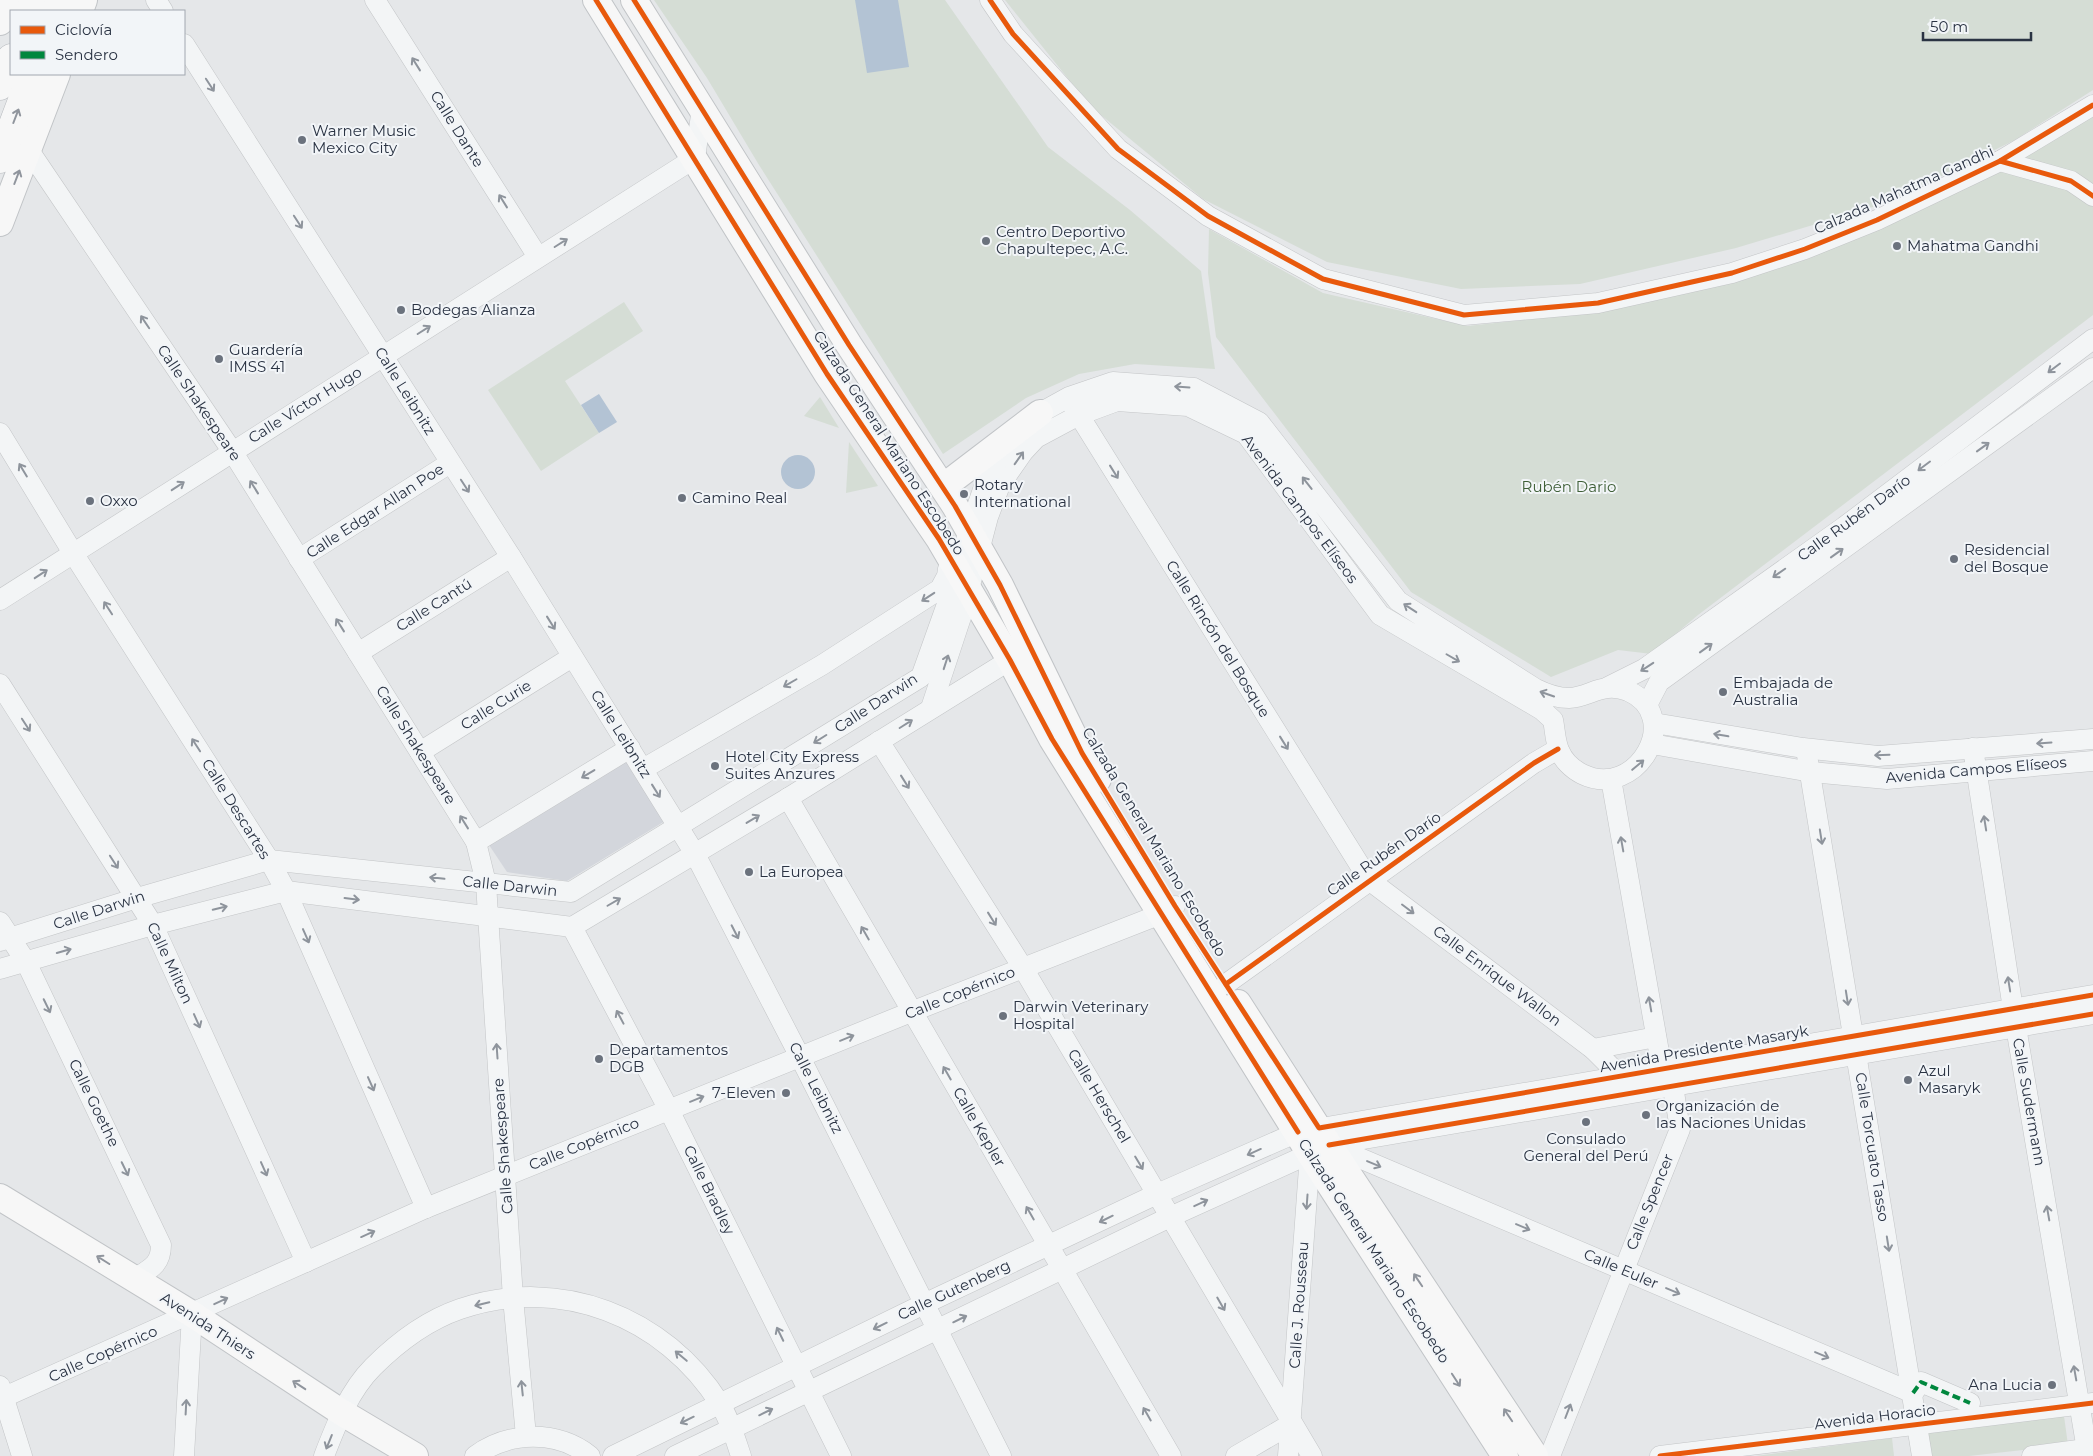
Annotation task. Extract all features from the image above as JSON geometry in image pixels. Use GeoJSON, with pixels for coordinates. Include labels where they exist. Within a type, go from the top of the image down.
{"type":"FeatureCollection","features":[{"type":"Feature","properties":{"kind":"highway"},"geometry":{"type":"LineString","coordinates":[[0,86],[10,61]]}},
{"type":"Feature","properties":{"kind":"highway"},"geometry":{"type":"LineString","coordinates":[[0,159],[32,75]]}},
{"type":"Feature","properties":{"kind":"main road"},"geometry":{"type":"LineString","coordinates":[[0,22],[9,0]]}},
{"type":"Feature","properties":{"kind":"main road","name":"Calzada General Mariano Escobedo"},"geometry":{"type":"LineString","coordinates":[[596,0],[827,374],[959,573],[1010,660],[1052,739],[1168,910],[1314,1140],[1505,1456]]}},
{"type":"Feature","properties":{"kind":"main road","name":"Calzada General Mariano Escobedo"},"geometry":{"type":"LineString","coordinates":[[634,0],[849,345],[943,487],[1000,585],[1082,753],[1168,910],[1226,984],[1314,1140],[1535,1456]]}},
{"type":"Feature","properties":{"kind":"main road"},"geometry":{"type":"LineString","coordinates":[[0,223],[57,75]]}},
{"type":"Feature","properties":{"kind":"main road"},"geometry":{"type":"LineString","coordinates":[[943,487],[1040,413]]}},
{"type":"Feature","properties":{"kind":"main road","name":"Avenida Thiers"},"geometry":{"type":"LineString","coordinates":[[0,1197],[192,1314],[341,1412],[415,1456]]}},
{"type":"Feature","properties":{"kind":"street","name":"Calle Dante"},"geometry":{"type":"LineString","coordinates":[[375,0],[538,257]]}},
{"type":"Feature","properties":{"kind":"street","name":"Calzada Mahatma Gandhi"},"geometry":{"type":"LineString","coordinates":[[990,0],[1013,34],[1118,149],[1208,216],[1323,279],[1464,315],[1598,303],[1732,273],[1805,249],[1877,220],[2000,161],[2093,105]]}},
{"type":"Feature","properties":{"kind":"street","name":"Calle Leibnitz"},"geometry":{"type":"LineString","coordinates":[[185,46],[511,557],[695,854],[800,1057],[1001,1456]]}},
{"type":"Feature","properties":{"kind":"street"},"geometry":{"type":"LineString","coordinates":[[695,158],[702,108]]}},
{"type":"Feature","properties":{"kind":"street","name":"Calle Shakespeare"},"geometry":{"type":"LineString","coordinates":[[28,149],[232,451],[476,842],[486,883],[512,1298],[526,1436]]}},
{"type":"Feature","properties":{"kind":"street","name":"Calle Víctor Hugo"},"geometry":{"type":"LineString","coordinates":[[0,600],[695,158]]}},
{"type":"Feature","properties":{"kind":"street"},"geometry":{"type":"LineString","coordinates":[[2000,161],[2071,181],[2093,196]]}},
{"type":"Feature","properties":{"kind":"street","name":"Calle Rubén Darío"},"geometry":{"type":"LineString","coordinates":[[1226,984],[1534,763],[1557,744],[1560,720],[1572,704],[1644,669],[1844,527],[2093,339]]}},
{"type":"Feature","properties":{"kind":"street","name":"Calle Rubén Darío"},"geometry":{"type":"LineString","coordinates":[[1647,705],[1659,682],[2093,368]]}},
{"type":"Feature","properties":{"kind":"street","name":"Avenida Campos Elíseos"},"geometry":{"type":"LineString","coordinates":[[974,540],[987,478],[1001,452],[1040,413],[1068,397],[1113,382],[1194,388],[1253,428],[1366,559],[1398,601],[1536,690],[1554,696],[1570,698],[1600,689]]}},
{"type":"Feature","properties":{"kind":"street","name":"Calle Rincón del Bosque"},"geometry":{"type":"LineString","coordinates":[[1068,397],[1369,880]]}},
{"type":"Feature","properties":{"kind":"street","name":"Avenida Campos Elíseos"},"geometry":{"type":"LineString","coordinates":[[959,573],[974,540],[988,517],[1000,485],[1023,452],[1036,438],[1079,415],[1117,401],[1188,406],[1253,428],[1349,573],[1380,615],[1542,710],[1553,720],[1557,744],[1564,759],[1579,772],[1590,778],[1611,779]]}},
{"type":"Feature","properties":{"kind":"street","name":"Calle Descartes"},"geometry":{"type":"LineString","coordinates":[[0,433],[73,553],[269,860],[286,891],[426,1208]]}},
{"type":"Feature","properties":{"kind":"street","name":"Calle Edgar Allan Poe"},"geometry":{"type":"LineString","coordinates":[[299,559],[450,463]]}},
{"type":"Feature","properties":{"kind":"street","name":"Calle Cantú"},"geometry":{"type":"LineString","coordinates":[[358,653],[511,557]]}},
{"type":"Feature","properties":{"kind":"street"},"geometry":{"type":"LineString","coordinates":[[1349,573],[1366,559]]}},
{"type":"Feature","properties":{"kind":"street"},"geometry":{"type":"LineString","coordinates":[[643,769],[822,665],[940,589],[948,576],[959,573]]}},
{"type":"Feature","properties":{"kind":"street","name":"Calle Darwin"},"geometry":{"type":"LineString","coordinates":[[931,708],[959,573]]}},
{"type":"Feature","properties":{"kind":"street","name":"Calle Darwin"},"geometry":{"type":"LineString","coordinates":[[4,934],[269,860],[572,892],[921,677],[959,573]]}},
{"type":"Feature","properties":{"kind":"street","name":"Calle Curie"},"geometry":{"type":"LineString","coordinates":[[420,752],[572,657]]}},
{"type":"Feature","properties":{"kind":"street"},"geometry":{"type":"LineString","coordinates":[[572,926],[788,798],[1010,660]]}},
{"type":"Feature","properties":{"kind":"street","name":"Calle Milton"},"geometry":{"type":"LineString","coordinates":[[0,684],[153,925],[306,1262]]}},
{"type":"Feature","properties":{"kind":"street"},"geometry":{"type":"LineString","coordinates":[[1600,689],[1628,692],[1647,705],[1654,723],[1652,744],[1644,761],[1630,772],[1611,779]]}},
{"type":"Feature","properties":{"kind":"street","name":"Avenida Campos Elíseos"},"geometry":{"type":"LineString","coordinates":[[1654,723],[1806,749],[1878,756],[2093,740]]}},
{"type":"Feature","properties":{"kind":"street","name":"Calle Herschel"},"geometry":{"type":"LineString","coordinates":[[879,741],[1023,968],[1291,1424],[1312,1456]]}},
{"type":"Feature","properties":{"kind":"street","name":"Avenida Campos Elíseos"},"geometry":{"type":"LineString","coordinates":[[1652,744],[1811,772],[1887,779],[2093,761]]}},
{"type":"Feature","properties":{"kind":"street"},"geometry":{"type":"LineString","coordinates":[[476,842],[630,748]]}},
{"type":"Feature","properties":{"kind":"street","name":"Calle Sudermann"},"geometry":{"type":"LineString","coordinates":[[1973,748],[2015,1018],[2086,1404],[2089,1451]]}},
{"type":"Feature","properties":{"kind":"street","name":"Calle Torcuato Tasso"},"geometry":{"type":"LineString","coordinates":[[1806,749],[1922,1456]]}},
{"type":"Feature","properties":{"kind":"street","name":"Calle Spencer"},"geometry":{"type":"LineString","coordinates":[[1550,1456],[1622,1270],[1680,1129],[1656,1037],[1611,779]]}},
{"type":"Feature","properties":{"kind":"street","name":"Calle Kepler"},"geometry":{"type":"LineString","coordinates":[[788,798],[911,1012],[1172,1456]]}},
{"type":"Feature","properties":{"kind":"street","name":"Calle Enrique Wallon"},"geometry":{"type":"LineString","coordinates":[[1369,880],[1593,1049],[1620,1076]]}},
{"type":"Feature","properties":{"kind":"street","name":"Calle Darwin"},"geometry":{"type":"LineString","coordinates":[[0,969],[153,925],[286,891],[572,926]]}},
{"type":"Feature","properties":{"kind":"street","name":"Calle Copérnico"},"geometry":{"type":"LineString","coordinates":[[1,1394],[192,1314],[426,1208],[1168,910]]}},
{"type":"Feature","properties":{"kind":"street","name":"Calle Bradley"},"geometry":{"type":"LineString","coordinates":[[572,926],[669,1110],[841,1456]]}},
{"type":"Feature","properties":{"kind":"street","name":"Calle Goethe"},"geometry":{"type":"LineString","coordinates":[[4,934],[26,962],[161,1245],[161,1256],[157,1265],[134,1279]]}},
{"type":"Feature","properties":{"kind":"street","name":"Avenida Presidente Masaryk"},"geometry":{"type":"LineString","coordinates":[[2015,1018],[2093,995]]}},
{"type":"Feature","properties":{"kind":"street","name":"Avenida Presidente Masaryk"},"geometry":{"type":"LineString","coordinates":[[1314,1140],[2015,1018],[2093,1014]]}},
{"type":"Feature","properties":{"kind":"street"},"geometry":{"type":"LineString","coordinates":[[1593,1049],[1656,1037]]}},
{"type":"Feature","properties":{"kind":"street","name":"Avenida Presidente Masaryk"},"geometry":{"type":"LineString","coordinates":[[1314,1140],[1620,1076],[1667,1078]]}},
{"type":"Feature","properties":{"kind":"street","name":"Calle Gutenberg"},"geometry":{"type":"LineString","coordinates":[[614,1456],[924,1304],[1157,1194],[1314,1140]]}},
{"type":"Feature","properties":{"kind":"street","name":"Calle Gutenberg"},"geometry":{"type":"LineString","coordinates":[[675,1456],[1170,1217],[1314,1140]]}},
{"type":"Feature","properties":{"kind":"street","name":"Calle Euler"},"geometry":{"type":"LineString","coordinates":[[1314,1140],[1913,1393]]}},
{"type":"Feature","properties":{"kind":"street","name":"Calle J. Rousseau"},"geometry":{"type":"LineString","coordinates":[[1288,1456],[1314,1140]]}},
{"type":"Feature","properties":{"kind":"street"},"geometry":{"type":"LineString","coordinates":[[324,1456],[341,1412],[372,1368],[412,1333],[460,1309],[512,1298],[562,1298],[610,1310],[653,1333],[691,1365],[720,1404],[732,1428],[741,1456]]}},
{"type":"Feature","properties":{"kind":"street"},"geometry":{"type":"LineString","coordinates":[[184,1456],[192,1314]]}},
{"type":"Feature","properties":{"kind":"street"},"geometry":{"type":"LineString","coordinates":[[1913,1393],[1921,1382],[1970,1403]]}},
{"type":"Feature","properties":{"kind":"street"},"geometry":{"type":"LineString","coordinates":[[1,1394],[22,1456]]}},
{"type":"Feature","properties":{"kind":"street","name":"Avenida Horacio"},"geometry":{"type":"LineString","coordinates":[[1660,1456],[2086,1404]]}},
{"type":"Feature","properties":{"kind":"street"},"geometry":{"type":"LineString","coordinates":[[1236,1456],[1291,1424]]}},
{"type":"Feature","properties":{"kind":"street"},"geometry":{"type":"LineString","coordinates":[[475,1456],[499,1443],[526,1436],[552,1437],[578,1446],[590,1456]]}},
{"type":"Feature","properties":{"kind":"street"},"geometry":{"type":"LineString","coordinates":[[2032,1456],[2089,1451]]}},
{"type":"Feature","properties":{"kind":"shaded area"},"geometry":{"type":"Polygon","coordinates":[[[618,747],[665,821],[567,881],[507,872],[483,836],[618,747]]]}},
{"type":"Feature","properties":{"kind":"green space","name":"Centro Deportivo Chapultepec, A.C."},"geometry":{"type":"Polygon","coordinates":[[[654,0],[945,0],[1048,147],[1130,210],[1201,271],[1215,369],[1135,364],[1079,374],[1026,398],[943,454],[759,165],[707,78],[654,0]]]}},
{"type":"Feature","properties":{"kind":"green space"},"geometry":{"type":"Polygon","coordinates":[[[1005,0],[2093,0],[2093,90],[2015,140],[1886,203],[1736,248],[1580,284],[1461,289],[1327,262],[1203,199],[1090,106],[1005,0]]]}},
{"type":"Feature","properties":{"kind":"green space","name":"Rubén Dario"},"geometry":{"type":"Polygon","coordinates":[[[2093,113],[2093,315],[1698,615],[1652,654],[1618,650],[1551,677],[1411,592],[1216,337],[1208,273],[1209,229],[1323,293],[1467,326],[1600,312],[1736,281],[1810,258],[1994,171],[2093,113]]]}},
{"type":"Feature","properties":{"kind":"green space"},"geometry":{"type":"Polygon","coordinates":[[[624,302],[643,331],[565,381],[599,433],[541,471],[488,390],[624,302]]]}},
{"type":"Feature","properties":{"kind":"green space"},"geometry":{"type":"Polygon","coordinates":[[[820,397],[839,428],[804,416],[820,397]]]}},
{"type":"Feature","properties":{"kind":"green space"},"geometry":{"type":"Polygon","coordinates":[[[849,442],[878,486],[846,493],[849,442]]]}},
{"type":"Feature","properties":{"kind":"green space"},"geometry":{"type":"Polygon","coordinates":[[[2064,1416],[2068,1445],[1969,1456],[1931,1456],[1927,1433],[2064,1416]]]}},
{"type":"Feature","properties":{"kind":"green space"},"geometry":{"type":"Polygon","coordinates":[[[1892,1438],[1894,1456],[1756,1456],[1892,1438]]]}},
{"type":"Feature","properties":{"kind":"water"},"geometry":{"type":"Polygon","coordinates":[[[855,0],[898,0],[909,67],[867,73],[855,0]]]}},
{"type":"Feature","properties":{"kind":"water"},"geometry":{"type":"Polygon","coordinates":[[[599,394],[617,422],[599,433],[581,405],[599,394]]]}},
{"type":"Feature","properties":{"kind":"water"},"geometry":{"type":"Polygon","coordinates":[[[798,455],[810,460],[815,472],[810,484],[798,489],[786,484],[781,472],[786,460],[798,455]]]}},
{"type":"Feature","properties":{"kind":"marked path"},"geometry":{"type":"LineString","coordinates":[[1913,1393],[1921,1382],[1970,1403]]}},
{"type":"Feature","properties":{"kind":"cycle path"},"geometry":{"type":"LineString","coordinates":[[596,0],[827,374],[939,539],[1010,660],[1052,739],[1298,1132]]}},
{"type":"Feature","properties":{"kind":"cycle path"},"geometry":{"type":"LineString","coordinates":[[634,0],[849,345],[955,506],[1000,585],[1082,753],[1175,906],[1319,1128],[2093,995]]}},
{"type":"Feature","properties":{"kind":"cycle path"},"geometry":{"type":"LineString","coordinates":[[990,0],[1013,34],[1118,149],[1208,216],[1323,279],[1464,315],[1598,303],[1732,273],[1805,249],[1877,220],[2000,161],[2093,105]]}},
{"type":"Feature","properties":{"kind":"cycle path"},"geometry":{"type":"LineString","coordinates":[[2000,161],[2071,181],[2093,196]]}},
{"type":"Feature","properties":{"kind":"cycle path"},"geometry":{"type":"LineString","coordinates":[[1226,984],[1534,763],[1558,749]]}},
{"type":"Feature","properties":{"kind":"cycle path"},"geometry":{"type":"LineString","coordinates":[[1329,1145],[2093,1014]]}},
{"type":"Feature","properties":{"kind":"cycle path"},"geometry":{"type":"LineString","coordinates":[[1660,1456],[2093,1403]]}},
{"type":"Feature","properties":{"kind":"place","name":"Warner Music Mexico City"},"geometry":{"type":"Point","coordinates":[302,140]}},
{"type":"Feature","properties":{"kind":"place","name":"Centro Deportivo Chapultepec, A.C."},"geometry":{"type":"Point","coordinates":[986,241]}},
{"type":"Feature","properties":{"kind":"place","name":"Mahatma Gandhi"},"geometry":{"type":"Point","coordinates":[1897,246]}},
{"type":"Feature","properties":{"kind":"place","name":"Bodegas Alianza"},"geometry":{"type":"Point","coordinates":[401,310]}},
{"type":"Feature","properties":{"kind":"place","name":"Guardería IMSS 41"},"geometry":{"type":"Point","coordinates":[219,359]}},
{"type":"Feature","properties":{"kind":"place","name":"Rotary International"},"geometry":{"type":"Point","coordinates":[964,494]}},
{"type":"Feature","properties":{"kind":"place","name":"Camino Real"},"geometry":{"type":"Point","coordinates":[682,498]}},
{"type":"Feature","properties":{"kind":"place","name":"Oxxo"},"geometry":{"type":"Point","coordinates":[90,501]}},
{"type":"Feature","properties":{"kind":"place","name":"Residencial del Bosque"},"geometry":{"type":"Point","coordinates":[1954,559]}},
{"type":"Feature","properties":{"kind":"place","name":"Embajada de Australia"},"geometry":{"type":"Point","coordinates":[1723,692]}},
{"type":"Feature","properties":{"kind":"place","name":"Hotel City Express Suites Anzures"},"geometry":{"type":"Point","coordinates":[715,766]}},
{"type":"Feature","properties":{"kind":"place","name":"La Europea"},"geometry":{"type":"Point","coordinates":[749,872]}},
{"type":"Feature","properties":{"kind":"place","name":"Darwin Veterinary Hospital"},"geometry":{"type":"Point","coordinates":[1003,1016]}},
{"type":"Feature","properties":{"kind":"place","name":"Departamentos DGB"},"geometry":{"type":"Point","coordinates":[599,1059]}},
{"type":"Feature","properties":{"kind":"place","name":"Azul Masaryk"},"geometry":{"type":"Point","coordinates":[1908,1080]}},
{"type":"Feature","properties":{"kind":"place","name":"7-Eleven"},"geometry":{"type":"Point","coordinates":[786,1093]}},
{"type":"Feature","properties":{"kind":"place","name":"Organización de las Naciones Unidas"},"geometry":{"type":"Point","coordinates":[1646,1115]}},
{"type":"Feature","properties":{"kind":"place","name":"Consulado General del Perú"},"geometry":{"type":"Point","coordinates":[1586,1122]}},
{"type":"Feature","properties":{"kind":"place","name":"Ana Lucia"},"geometry":{"type":"Point","coordinates":[2052,1385]}}]}
